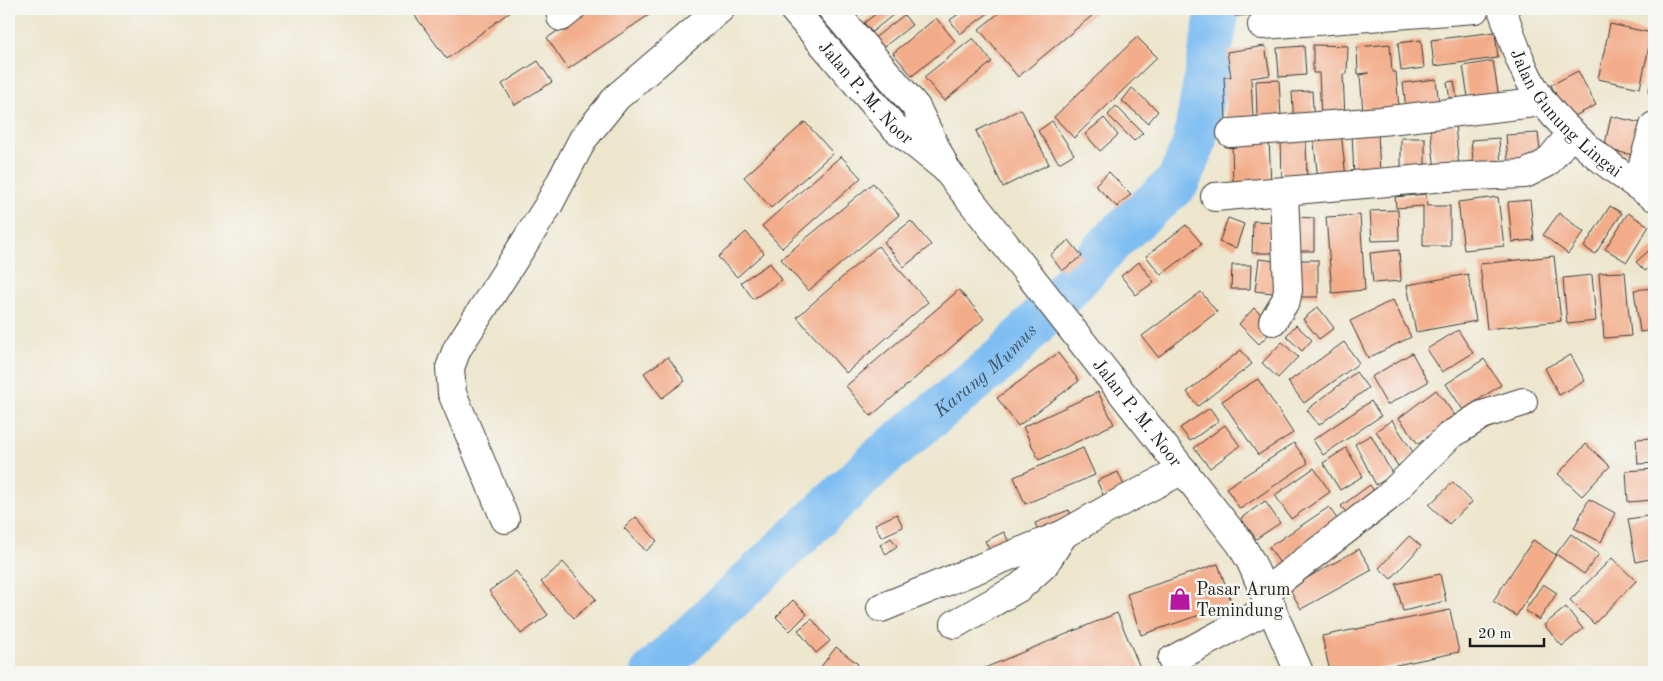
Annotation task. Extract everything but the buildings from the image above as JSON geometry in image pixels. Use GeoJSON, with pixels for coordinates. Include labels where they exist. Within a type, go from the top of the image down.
{"type":"FeatureCollection","features":[{"type":"Feature","properties":{"kind":"main road"},"geometry":{"type":"LineString","coordinates":[[505,519],[452,393],[450,368],[458,349],[548,206],[583,139],[618,97],[720,9]]}},
{"type":"Feature","properties":{"kind":"main road","name":"Jalan P. M. Noor"},"geometry":{"type":"LineString","coordinates":[[793,9],[894,127],[946,169]]}},
{"type":"Feature","properties":{"kind":"main road","name":"Jalan P. M. Noor"},"geometry":{"type":"LineString","coordinates":[[832,9],[916,107],[946,169],[1240,543],[1269,600],[1299,672]]}},
{"type":"Feature","properties":{"kind":"main road"},"geometry":{"type":"LineString","coordinates":[[1262,25],[1475,9]]}},
{"type":"Feature","properties":{"kind":"main road","name":"Jalan Gunung Lingai"},"geometry":{"type":"LineString","coordinates":[[1502,9],[1523,65],[1543,102],[1572,133],[1646,191]]}},
{"type":"Feature","properties":{"kind":"main road"},"geometry":{"type":"LineString","coordinates":[[1230,133],[1381,121],[1543,102]]}},
{"type":"Feature","properties":{"kind":"main road"},"geometry":{"type":"LineString","coordinates":[[1646,191],[1654,126]]}},
{"type":"Feature","properties":{"kind":"main road"},"geometry":{"type":"LineString","coordinates":[[1215,197],[1446,177],[1525,174],[1548,163],[1572,133]]}},
{"type":"Feature","properties":{"kind":"main road"},"geometry":{"type":"LineString","coordinates":[[1273,321],[1286,300],[1288,290],[1284,192]]}},
{"type":"Feature","properties":{"kind":"main road"},"geometry":{"type":"LineString","coordinates":[[1172,660],[1269,600],[1387,498],[1449,436],[1482,415],[1523,402]]}},
{"type":"Feature","properties":{"kind":"main road"},"geometry":{"type":"LineString","coordinates":[[881,608],[1064,534],[1183,470]]}},
{"type":"Feature","properties":{"kind":"main road"},"geometry":{"type":"LineString","coordinates":[[954,624],[1020,587],[1044,565],[1064,534]]}},
{"type":"Feature","properties":{"kind":"waterway","name":"Karang Mumus"},"geometry":{"type":"LineString","coordinates":[[653,672],[884,455],[1005,356],[1115,238],[1178,182],[1194,144],[1218,9]]}},
{"type":"Feature","properties":{"kind":"place","name":"Pasar Arum Temindung"},"geometry":{"type":"Point","coordinates":[1180,599]}}]}
